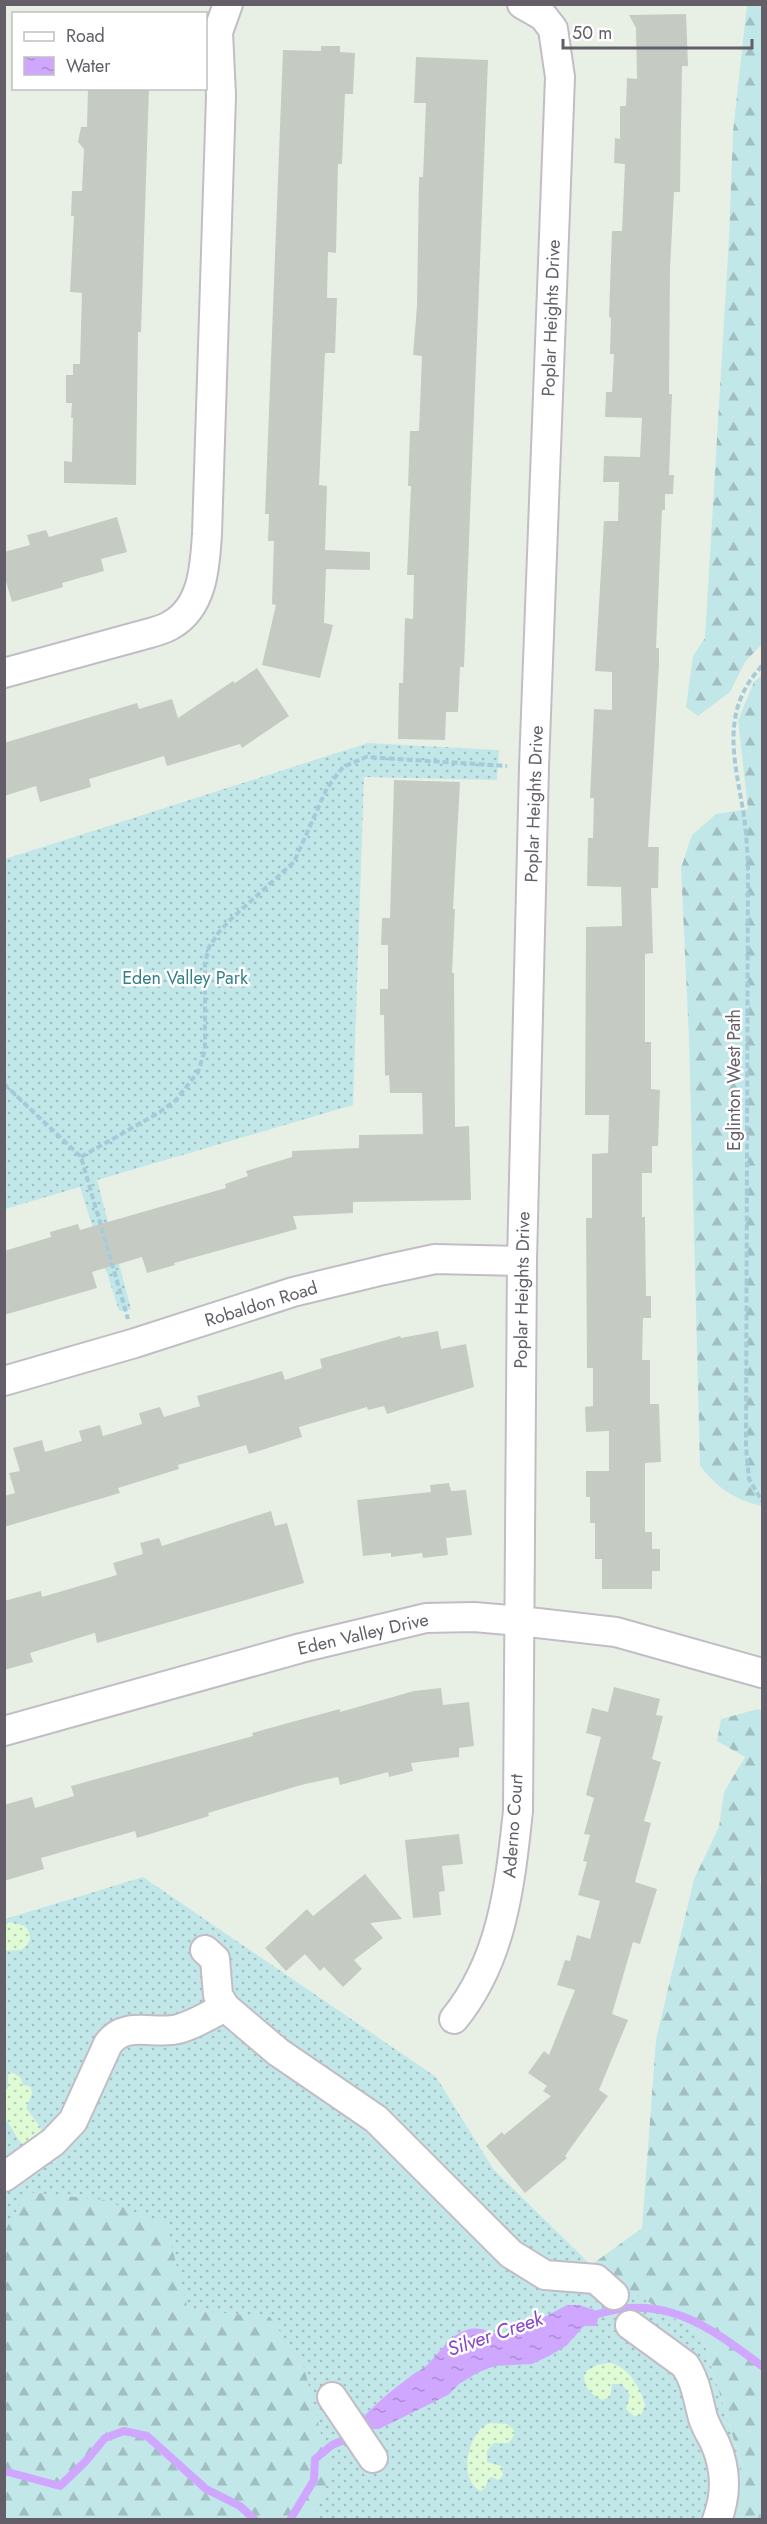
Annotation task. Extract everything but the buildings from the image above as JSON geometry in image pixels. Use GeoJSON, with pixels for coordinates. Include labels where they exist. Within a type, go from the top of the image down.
{"type":"FeatureCollection","features":[{"type":"Feature","properties":{"kind":"street"},"geometry":{"type":"LineString","coordinates":[[4,673],[172,625],[189,609],[200,588],[207,534],[219,167],[221,96],[218,32],[228,4]]}},
{"type":"Feature","properties":{"kind":"street","name":"Poplar Heights Drive"},"geometry":{"type":"LineString","coordinates":[[520,1621],[522,1261],[534,767],[560,77],[553,29],[543,16],[522,4]]}},
{"type":"Feature","properties":{"kind":"street","name":"Robaldon Road"},"geometry":{"type":"LineString","coordinates":[[4,1381],[135,1343],[293,1292],[415,1263],[435,1259],[522,1261]]}},
{"type":"Feature","properties":{"kind":"street","name":"Eden Valley Drive"},"geometry":{"type":"LineString","coordinates":[[4,1731],[301,1648],[426,1617],[474,1617],[616,1632],[762,1673]]}},
{"type":"Feature","properties":{"kind":"street","name":"Aderno Court"},"geometry":{"type":"LineString","coordinates":[[454,2019],[468,2001],[490,1957],[501,1924],[509,1887],[518,1811],[517,1679],[520,1621]]}},
{"type":"Feature","properties":{"kind":"street"},"geometry":{"type":"LineString","coordinates":[[205,1950],[214,1959],[218,1995],[225,2007],[278,2052],[376,2120],[462,2208],[521,2262],[545,2275],[596,2278],[614,2295]]}},
{"type":"Feature","properties":{"kind":"street"},"geometry":{"type":"LineString","coordinates":[[4,2177],[53,2142],[73,2121],[108,2044],[115,2035],[127,2030],[177,2029],[225,2007]]}},
{"type":"Feature","properties":{"kind":"street"},"geometry":{"type":"LineString","coordinates":[[630,2325],[685,2365],[690,2373],[704,2421],[716,2445],[723,2469],[725,2485],[722,2507],[717,2520]]}},
{"type":"Feature","properties":{"kind":"street"},"geometry":{"type":"LineString","coordinates":[[339,2407],[368,2451]]}},
{"type":"Feature","properties":{"kind":"path","name":"Eglinton West Path"},"geometry":{"type":"LineString","coordinates":[[762,666],[753,675],[734,716],[732,735],[748,862],[746,1447],[749,1479],[762,1501]]}},
{"type":"Feature","properties":{"kind":"path"},"geometry":{"type":"LineString","coordinates":[[81,1157],[160,1112],[176,1100],[198,1072],[205,1050],[205,963],[209,947],[230,920],[294,862],[327,788],[343,767],[366,757],[534,767]]}},
{"type":"Feature","properties":{"kind":"path"},"geometry":{"type":"LineString","coordinates":[[4,1084],[81,1157],[135,1343]]}},
{"type":"Feature","properties":{"kind":"path"},"geometry":{"type":"LineString","coordinates":[[759,2520],[762,2513]]}},
{"type":"Feature","properties":{"kind":"green space"},"geometry":{"type":"Polygon","coordinates":[[[747,5],[762,5],[762,644],[745,662],[730,692],[698,716],[686,707],[693,656],[705,638],[729,238],[733,132],[747,5]]]}},
{"type":"Feature","properties":{"kind":"green space"},"geometry":{"type":"Polygon","coordinates":[[[762,675],[762,1506],[727,1492],[700,1466],[689,1039],[681,868],[692,835],[716,814],[748,809],[738,720],[754,682],[762,675]]]}},
{"type":"Feature","properties":{"kind":"green space","name":"Eden Valley Park"},"geometry":{"type":"Polygon","coordinates":[[[368,743],[499,750],[497,780],[364,777],[353,1105],[97,1180],[131,1309],[119,1311],[80,1187],[5,1209],[5,859],[368,743]]]}},
{"type":"Feature","properties":{"kind":"green space"},"geometry":{"type":"Polygon","coordinates":[[[758,1709],[762,1711],[762,1873],[760,1878],[762,1892],[762,2518],[728,2519],[742,2466],[702,2336],[591,2265],[642,2228],[656,2040],[694,1879],[719,1827],[724,1792],[745,1757],[717,1741],[721,1719],[758,1709]]]}},
{"type":"Feature","properties":{"kind":"green space"},"geometry":{"type":"Polygon","coordinates":[[[143,1877],[436,2077],[494,2170],[591,2265],[702,2336],[742,2466],[728,2519],[5,2519],[5,1919],[143,1877]]]}},
{"type":"Feature","properties":{"kind":"green space"},"geometry":{"type":"Polygon","coordinates":[[[27,2192],[104,2200],[166,2224],[188,2310],[270,2317],[304,2367],[331,2474],[313,2519],[5,2519],[5,2231],[27,2192]]]}},
{"type":"Feature","properties":{"kind":"sand"},"geometry":{"type":"Polygon","coordinates":[[[10,1922],[25,1926],[29,1933],[29,1942],[21,1950],[5,1951],[5,1925],[10,1922]]]}},
{"type":"Feature","properties":{"kind":"sand"},"geometry":{"type":"Polygon","coordinates":[[[11,2072],[20,2077],[23,2085],[31,2087],[32,2094],[26,2108],[41,2128],[40,2136],[25,2146],[19,2141],[5,2119],[4,2092],[8,2088],[8,2073],[11,2072]]]}},
{"type":"Feature","properties":{"kind":"sand"},"geometry":{"type":"Polygon","coordinates":[[[609,2363],[622,2368],[637,2385],[645,2405],[641,2415],[634,2416],[626,2409],[630,2395],[622,2384],[612,2384],[610,2397],[602,2400],[594,2395],[586,2385],[584,2380],[586,2371],[597,2365],[609,2363]]]}},
{"type":"Feature","properties":{"kind":"sand"},"geometry":{"type":"Polygon","coordinates":[[[490,2423],[507,2424],[514,2430],[514,2435],[509,2443],[494,2443],[487,2451],[487,2462],[501,2466],[503,2475],[499,2480],[491,2477],[488,2479],[485,2488],[481,2491],[469,2477],[468,2456],[476,2435],[490,2423]]]}},
{"type":"Feature","properties":{"kind":"water"},"geometry":{"type":"Polygon","coordinates":[[[567,2305],[579,2305],[595,2310],[598,2320],[596,2326],[584,2326],[566,2346],[532,2364],[494,2366],[459,2384],[448,2395],[379,2429],[365,2429],[362,2419],[378,2402],[425,2367],[446,2344],[463,2331],[475,2328],[511,2335],[567,2305]]]}},
{"type":"Feature","properties":{"kind":"waterway","name":"Silver Creek"},"geometry":{"type":"LineString","coordinates":[[589,2317],[615,2310],[639,2308],[661,2310],[702,2325],[762,2366]]}},
{"type":"Feature","properties":{"kind":"waterway","name":"Silver Creek"},"geometry":{"type":"LineString","coordinates":[[4,2471],[60,2486],[86,2461],[105,2438],[124,2431],[147,2436],[206,2489],[240,2506],[255,2520]]}},
{"type":"Feature","properties":{"kind":"waterway","name":"Silver Creek"},"geometry":{"type":"LineString","coordinates":[[290,2520],[314,2480],[315,2459],[332,2445],[351,2437]]}}]}
